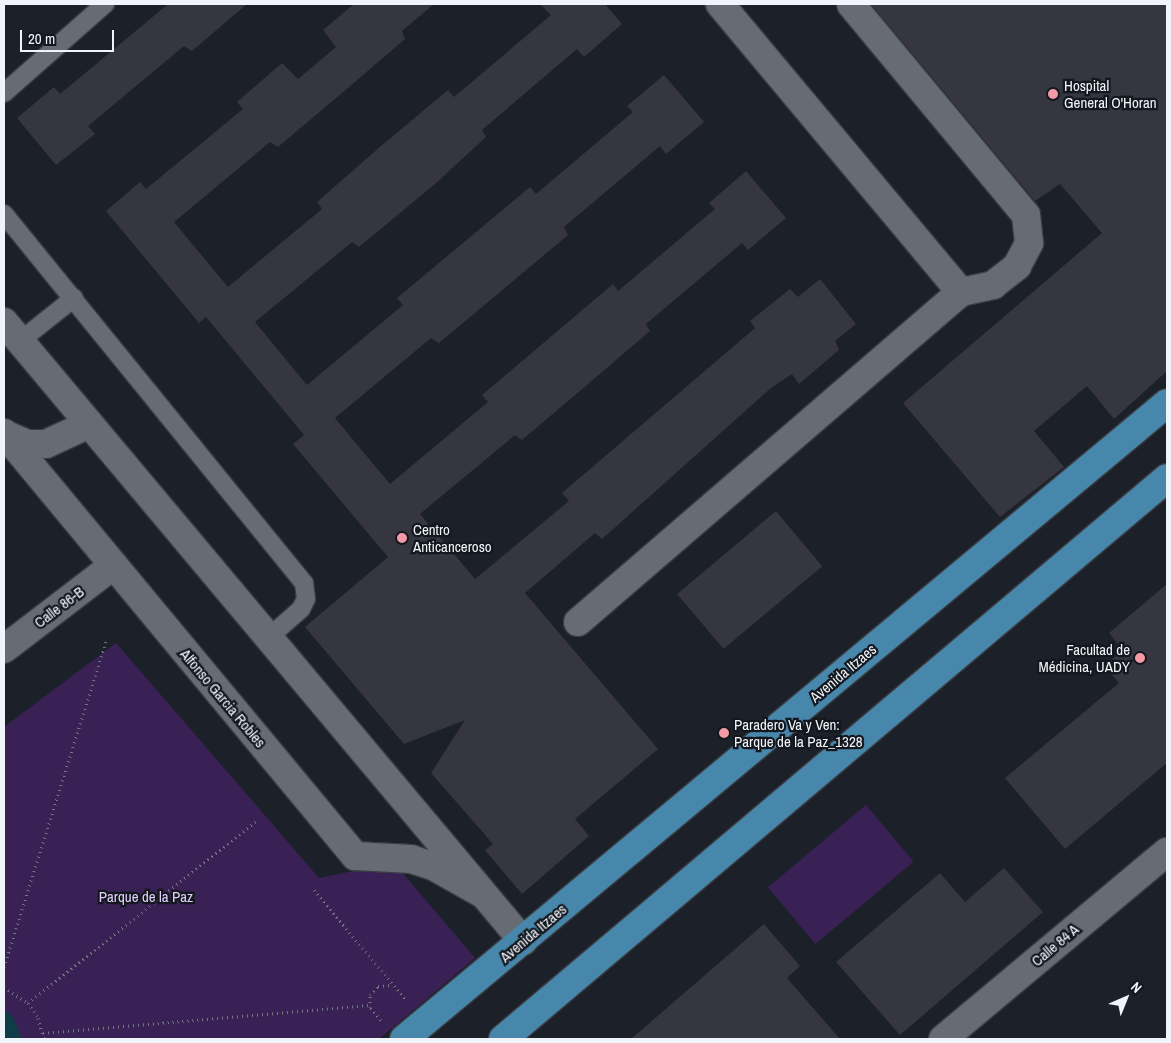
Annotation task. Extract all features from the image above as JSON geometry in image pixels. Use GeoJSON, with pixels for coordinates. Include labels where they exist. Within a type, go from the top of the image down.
{"type":"FeatureCollection","features":[{"type":"Feature","properties":{"kind":"main road","name":"Avenida Itzaes"},"geometry":{"type":"LineString","coordinates":[[395,1030],[523,941],[1167,403]]}},
{"type":"Feature","properties":{"kind":"main road"},"geometry":{"type":"LineString","coordinates":[[503,1039],[1167,478]]}},
{"type":"Feature","properties":{"kind":"street"},"geometry":{"type":"LineString","coordinates":[[720,4],[961,292]]}},
{"type":"Feature","properties":{"kind":"street"},"geometry":{"type":"LineString","coordinates":[[578,622],[961,292],[993,285],[1017,266],[1030,243],[1026,215],[851,4]]}},
{"type":"Feature","properties":{"kind":"street","name":"Alfonso Garcia Robles"},"geometry":{"type":"LineString","coordinates":[[12,332],[523,941]]}},
{"type":"Feature","properties":{"kind":"street","name":"Alfonso Garcia Robles"},"geometry":{"type":"LineString","coordinates":[[4,433],[28,444],[46,444],[89,424]]}},
{"type":"Feature","properties":{"kind":"street","name":"Alfonso Garcia Robles"},"geometry":{"type":"LineString","coordinates":[[4,433],[355,856],[411,858],[435,867],[483,894]]}},
{"type":"Feature","properties":{"kind":"street","name":"Calle 86-B"},"geometry":{"type":"LineString","coordinates":[[4,649],[114,565]]}},
{"type":"Feature","properties":{"kind":"street","name":"Calle 84 A"},"geometry":{"type":"LineString","coordinates":[[943,1039],[1167,852]]}},
{"type":"Feature","properties":{"kind":"lane"},"geometry":{"type":"LineString","coordinates":[[4,93],[105,4]]}},
{"type":"Feature","properties":{"kind":"lane"},"geometry":{"type":"LineString","coordinates":[[4,214],[304,583],[306,598],[301,609],[268,638]]}},
{"type":"Feature","properties":{"kind":"lane"},"geometry":{"type":"LineString","coordinates":[[12,332],[74,298]]}},
{"type":"Feature","properties":{"kind":"path"},"geometry":{"type":"LineString","coordinates":[[4,967],[106,641]]}},
{"type":"Feature","properties":{"kind":"path"},"geometry":{"type":"LineString","coordinates":[[28,1003],[256,821]]}},
{"type":"Feature","properties":{"kind":"path"},"geometry":{"type":"LineString","coordinates":[[314,890],[408,1003]]}},
{"type":"Feature","properties":{"kind":"path"},"geometry":{"type":"LineString","coordinates":[[393,985],[378,986],[370,995],[369,1004],[376,1017],[395,1030]]}},
{"type":"Feature","properties":{"kind":"path"},"geometry":{"type":"LineString","coordinates":[[4,987],[28,1003],[43,1032],[44,1039]]}},
{"type":"Feature","properties":{"kind":"path"},"geometry":{"type":"LineString","coordinates":[[43,1032],[369,1004]]}},
{"type":"Feature","properties":{"kind":"green space","name":"Parque de la Paz"},"geometry":{"type":"Polygon","coordinates":[[[116,643],[319,878],[368,868],[400,870],[475,958],[379,1039],[4,1039],[4,727],[116,643]]]}},
{"type":"Feature","properties":{"kind":"green space"},"geometry":{"type":"Polygon","coordinates":[[[866,805],[914,862],[816,944],[768,887],[866,805]]]}},
{"type":"Feature","properties":{"kind":"water"},"geometry":{"type":"Polygon","coordinates":[[[4,1009],[13,1017],[22,1039],[4,1039],[4,1009]]]}},
{"type":"Feature","properties":{"kind":"building"},"geometry":{"type":"Polygon","coordinates":[[[168,4],[247,4],[192,51],[184,46],[88,126],[95,134],[56,165],[17,118],[54,87],[60,94],[168,4]]]}},
{"type":"Feature","properties":{"kind":"building"},"geometry":{"type":"Polygon","coordinates":[[[354,4],[434,4],[402,31],[405,39],[278,147],[270,142],[174,222],[228,287],[322,209],[317,202],[381,146],[448,90],[454,97],[551,15],[540,4],[605,4],[622,24],[584,57],[577,49],[482,130],[486,137],[435,184],[359,247],[352,242],[255,322],[307,385],[403,305],[397,298],[530,187],[536,194],[633,112],[627,106],[664,75],[704,122],[666,154],[660,146],[564,227],[568,235],[500,292],[439,343],[431,338],[335,418],[390,484],[488,402],[482,395],[613,284],[618,291],[715,209],[709,203],[746,171],[786,218],[748,250],[742,243],[646,324],[650,331],[522,440],[515,435],[420,514],[475,579],[569,501],[562,493],[755,328],[750,321],[790,289],[798,297],[820,279],[856,324],[835,341],[839,350],[799,384],[792,374],[771,388],[602,539],[595,533],[525,593],[658,749],[575,819],[589,836],[522,894],[485,850],[493,844],[431,773],[465,720],[404,744],[305,627],[388,557],[293,444],[304,435],[206,317],[199,323],[106,211],[140,182],[146,189],[243,109],[237,102],[282,63],[298,79],[336,47],[323,30],[354,4]]]}},
{"type":"Feature","properties":{"kind":"building"},"geometry":{"type":"Polygon","coordinates":[[[871,4],[1167,4],[1167,371],[1114,419],[1087,386],[1034,431],[1064,467],[1000,517],[903,403],[1102,233],[1060,184],[1035,201],[871,4]]]}},
{"type":"Feature","properties":{"kind":"building"},"geometry":{"type":"Polygon","coordinates":[[[776,511],[822,566],[723,649],[677,594],[776,511]]]}},
{"type":"Feature","properties":{"kind":"building"},"geometry":{"type":"Polygon","coordinates":[[[1167,584],[1167,763],[1065,849],[1005,778],[1119,683],[1104,666],[1123,650],[1109,633],[1167,584]]]}},
{"type":"Feature","properties":{"kind":"building"},"geometry":{"type":"Polygon","coordinates":[[[1004,868],[1043,912],[900,1035],[836,962],[940,873],[965,902],[1004,868]]]}},
{"type":"Feature","properties":{"kind":"building"},"geometry":{"type":"Polygon","coordinates":[[[764,924],[800,966],[787,978],[840,1039],[631,1039],[764,924]]]}},
{"type":"Feature","properties":{"kind":"place","name":"Hospital General O'Horan"},"geometry":{"type":"Point","coordinates":[1053,94]}},
{"type":"Feature","properties":{"kind":"place","name":"Centro Anticanceroso"},"geometry":{"type":"Point","coordinates":[402,538]}},
{"type":"Feature","properties":{"kind":"place","name":"Facultad de Médicina, UADY"},"geometry":{"type":"Point","coordinates":[1140,658]}},
{"type":"Feature","properties":{"kind":"place","name":"Paradero Va y Ven: Parque de la Paz_1328"},"geometry":{"type":"Point","coordinates":[724,733]}}]}
